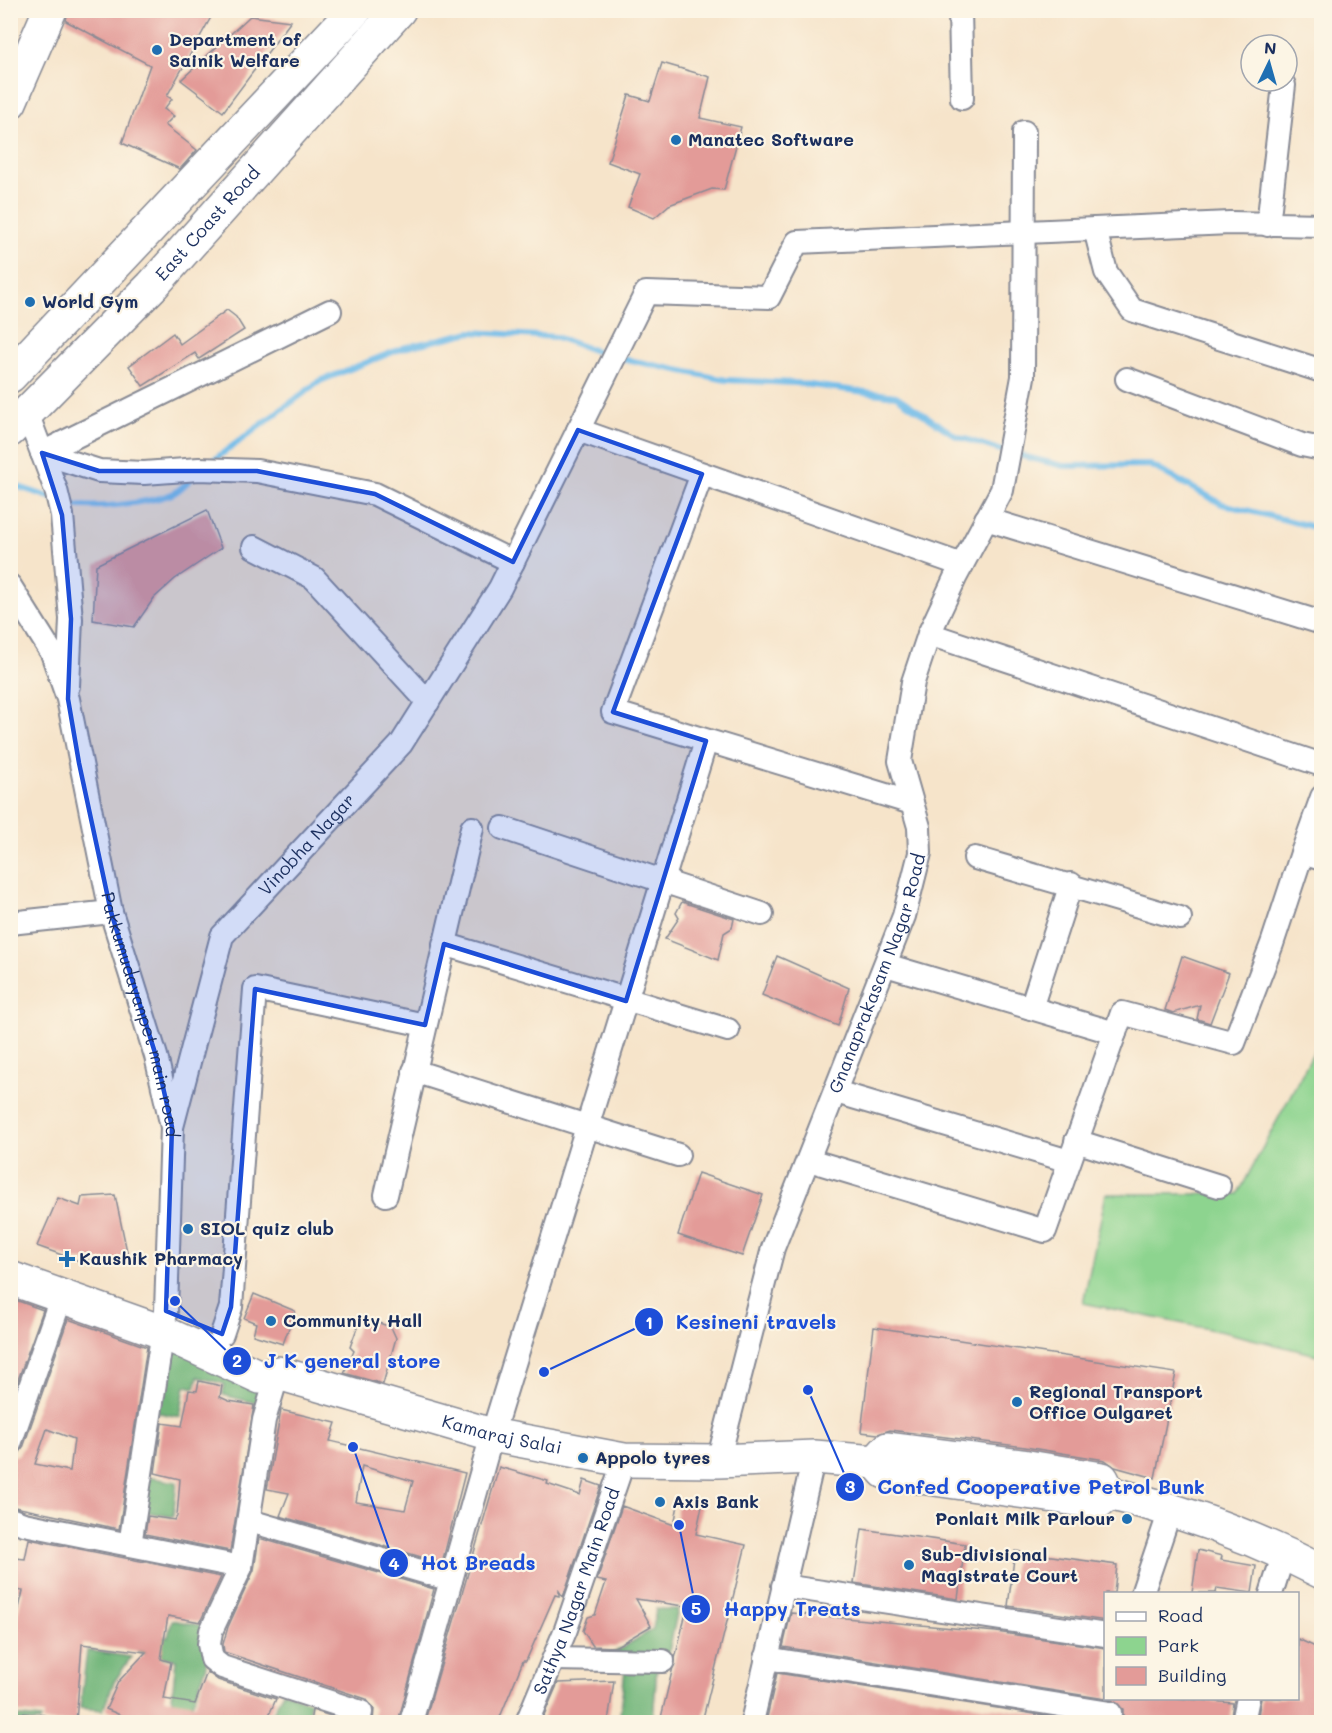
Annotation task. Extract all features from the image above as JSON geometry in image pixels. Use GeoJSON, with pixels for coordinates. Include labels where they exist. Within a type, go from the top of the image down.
{"type":"FeatureCollection","features":[{"type":"Feature","properties":{"kind":"main road"},"geometry":{"type":"LineString","coordinates":[[14,82],[50,10]]}},
{"type":"Feature","properties":{"kind":"main road","name":"East Coast Road"},"geometry":{"type":"LineString","coordinates":[[11,375],[355,10]]}},
{"type":"Feature","properties":{"kind":"main road","name":"East Coast Road"},"geometry":{"type":"LineString","coordinates":[[19,422],[152,286],[399,10]]}},
{"type":"Feature","properties":{"kind":"main road","name":"Kamaraj Salai"},"geometry":{"type":"LineString","coordinates":[[10,1257],[164,1321],[260,1377],[278,1373],[492,1435],[624,1460],[718,1461],[813,1457],[876,1462],[885,1472],[1098,1502],[1109,1493],[1171,1508],[1284,1553],[1322,1572]]}},
{"type":"Feature","properties":{"kind":"main road","name":"Kamaraj Salai"},"geometry":{"type":"LineString","coordinates":[[10,1278],[62,1295],[222,1334],[270,1356],[278,1373]]}},
{"type":"Feature","properties":{"kind":"street"},"geometry":{"type":"LineString","coordinates":[[960,10],[962,98]]}},
{"type":"Feature","properties":{"kind":"street"},"geometry":{"type":"LineString","coordinates":[[1268,225],[1283,93]]}},
{"type":"Feature","properties":{"kind":"street","name":"Gnanaprakasam Nagar Road"},"geometry":{"type":"LineString","coordinates":[[718,1461],[773,1248],[904,916],[920,853],[920,827],[900,761],[913,682],[929,634],[1002,490],[1023,377],[1024,132]]}},
{"type":"Feature","properties":{"kind":"street"},"geometry":{"type":"LineString","coordinates":[[1024,232],[1230,223],[1322,225]]}},
{"type":"Feature","properties":{"kind":"street"},"geometry":{"type":"LineString","coordinates":[[1095,229],[1106,272],[1132,310],[1322,371]]}},
{"type":"Feature","properties":{"kind":"street","name":"Vinobha Nagar"},"geometry":{"type":"LineString","coordinates":[[172,1127],[222,936],[400,744],[428,702],[500,588],[646,293],[769,297],[797,242],[1024,232]]}},
{"type":"Feature","properties":{"kind":"street"},"geometry":{"type":"LineString","coordinates":[[42,453],[330,311]]}},
{"type":"Feature","properties":{"kind":"street"},"geometry":{"type":"LineString","coordinates":[[1126,379],[1302,445],[1322,449]]}},
{"type":"Feature","properties":{"kind":"street"},"geometry":{"type":"LineString","coordinates":[[19,422],[42,453],[59,501],[71,619],[68,699]]}},
{"type":"Feature","properties":{"kind":"street"},"geometry":{"type":"LineString","coordinates":[[578,430],[962,565]]}},
{"type":"Feature","properties":{"kind":"street"},"geometry":{"type":"LineString","coordinates":[[42,453],[99,471],[144,473],[199,469],[257,471],[375,494],[513,562]]}},
{"type":"Feature","properties":{"kind":"street"},"geometry":{"type":"LineString","coordinates":[[702,474],[613,712],[912,803]]}},
{"type":"Feature","properties":{"kind":"street"},"geometry":{"type":"LineString","coordinates":[[986,519],[1322,623]]}},
{"type":"Feature","properties":{"kind":"street"},"geometry":{"type":"LineString","coordinates":[[254,547],[314,578],[428,702]]}},
{"type":"Feature","properties":{"kind":"street"},"geometry":{"type":"LineString","coordinates":[[10,586],[52,654],[68,699]]}},
{"type":"Feature","properties":{"kind":"street"},"geometry":{"type":"LineString","coordinates":[[929,634],[1322,765]]}},
{"type":"Feature","properties":{"kind":"street","name":"Pakkumudayanpet main road"},"geometry":{"type":"LineString","coordinates":[[68,699],[111,912],[156,1056],[172,1127],[164,1321],[130,1545]]}},
{"type":"Feature","properties":{"kind":"street"},"geometry":{"type":"LineString","coordinates":[[411,1722],[492,1435],[586,1123],[706,741]]}},
{"type":"Feature","properties":{"kind":"street"},"geometry":{"type":"LineString","coordinates":[[809,1160],[1045,1231],[1122,1013],[1234,1043],[1272,944],[1312,856],[1322,797]]}},
{"type":"Feature","properties":{"kind":"street"},"geometry":{"type":"LineString","coordinates":[[386,1195],[472,828]]}},
{"type":"Feature","properties":{"kind":"street"},"geometry":{"type":"LineString","coordinates":[[503,828],[762,914]]}},
{"type":"Feature","properties":{"kind":"street"},"geometry":{"type":"LineString","coordinates":[[975,858],[1071,884],[1180,918]]}},
{"type":"Feature","properties":{"kind":"street"},"geometry":{"type":"LineString","coordinates":[[1031,1008],[1071,884]]}},
{"type":"Feature","properties":{"kind":"street"},"geometry":{"type":"LineString","coordinates":[[10,923],[111,912]]}},
{"type":"Feature","properties":{"kind":"street"},"geometry":{"type":"LineString","coordinates":[[444,944],[626,1001],[728,1030]]}},
{"type":"Feature","properties":{"kind":"street"},"geometry":{"type":"LineString","coordinates":[[886,964],[1115,1033]]}},
{"type":"Feature","properties":{"kind":"street"},"geometry":{"type":"LineString","coordinates":[[222,1334],[231,1307],[255,988],[425,1025]]}},
{"type":"Feature","properties":{"kind":"street"},"geometry":{"type":"LineString","coordinates":[[414,1071],[586,1123],[678,1155]]}},
{"type":"Feature","properties":{"kind":"street"},"geometry":{"type":"LineString","coordinates":[[836,1092],[1219,1186]]}},
{"type":"Feature","properties":{"kind":"street"},"geometry":{"type":"LineString","coordinates":[[10,1444],[62,1295]]}},
{"type":"Feature","properties":{"kind":"street"},"geometry":{"type":"LineString","coordinates":[[278,1373],[264,1420],[241,1568],[211,1631],[209,1644],[212,1659],[222,1666],[361,1713],[359,1722]]}},
{"type":"Feature","properties":{"kind":"street"},"geometry":{"type":"LineString","coordinates":[[752,1722],[813,1457]]}},
{"type":"Feature","properties":{"kind":"street","name":"Sathya Nagar Main Road"},"geometry":{"type":"LineString","coordinates":[[527,1722],[554,1659],[624,1460]]}},
{"type":"Feature","properties":{"kind":"street"},"geometry":{"type":"LineString","coordinates":[[1142,1592],[1171,1508]]}},
{"type":"Feature","properties":{"kind":"street"},"geometry":{"type":"LineString","coordinates":[[10,1519],[24,1524],[241,1568]]}},
{"type":"Feature","properties":{"kind":"street"},"geometry":{"type":"LineString","coordinates":[[250,1521],[451,1580]]}},
{"type":"Feature","properties":{"kind":"street"},"geometry":{"type":"LineString","coordinates":[[1271,1592],[1284,1553]]}},
{"type":"Feature","properties":{"kind":"street"},"geometry":{"type":"LineString","coordinates":[[783,1586],[1104,1635]]}},
{"type":"Feature","properties":{"kind":"street"},"geometry":{"type":"LineString","coordinates":[[766,1658],[1111,1711]]}},
{"type":"Feature","properties":{"kind":"street"},"geometry":{"type":"LineString","coordinates":[[554,1659],[663,1661]]}},
{"type":"Feature","properties":{"kind":"street"},"geometry":{"type":"LineString","coordinates":[[1243,1722],[1248,1700]]}},
{"type":"Feature","properties":{"kind":"highlighted area"},"geometry":{"type":"Polygon","coordinates":[[[578,430],[702,474],[613,712],[706,741],[626,1001],[444,944],[425,1025],[255,989],[231,1307],[222,1334],[166,1311],[172,1127],[156,1056],[111,912],[79,763],[68,699],[71,619],[62,515],[42,453],[99,471],[257,471],[375,494],[513,562],[578,430]]]}},
{"type":"Feature","properties":{"kind":"green space"},"geometry":{"type":"Polygon","coordinates":[[[1321,1038],[1321,1356],[1228,1333],[1083,1303],[1106,1194],[1238,1194],[1321,1038]]]}},
{"type":"Feature","properties":{"kind":"green space"},"geometry":{"type":"Polygon","coordinates":[[[164,1343],[269,1388],[264,1405],[223,1395],[224,1384],[198,1377],[195,1388],[185,1386],[180,1417],[154,1412],[164,1343]]]}},
{"type":"Feature","properties":{"kind":"green space"},"geometry":{"type":"Polygon","coordinates":[[[147,1477],[177,1482],[173,1517],[141,1511],[147,1477]]]}},
{"type":"Feature","properties":{"kind":"green space"},"geometry":{"type":"Polygon","coordinates":[[[656,1609],[678,1609],[668,1656],[612,1654],[653,1629],[656,1609]]]}},
{"type":"Feature","properties":{"kind":"green space"},"geometry":{"type":"Polygon","coordinates":[[[172,1620],[204,1626],[207,1666],[186,1719],[170,1717],[176,1660],[137,1651],[131,1635],[168,1637],[172,1620]]]}},
{"type":"Feature","properties":{"kind":"green space"},"geometry":{"type":"Polygon","coordinates":[[[87,1650],[131,1657],[114,1682],[103,1710],[80,1708],[87,1650]]]}},
{"type":"Feature","properties":{"kind":"green space"},"geometry":{"type":"Polygon","coordinates":[[[657,1666],[653,1722],[619,1722],[625,1670],[657,1666]]]}},
{"type":"Feature","properties":{"kind":"green space"},"geometry":{"type":"Polygon","coordinates":[[[283,1691],[310,1702],[308,1722],[283,1722],[271,1717],[283,1691]]]}},
{"type":"Feature","properties":{"kind":"green space"},"geometry":{"type":"Polygon","coordinates":[[[11,1716],[41,1719],[40,1722],[11,1722],[11,1716]]]}},
{"type":"Feature","properties":{"kind":"building","name":"Department of Sainik Welfare"},"geometry":{"type":"Polygon","coordinates":[[[68,10],[215,10],[167,96],[172,99],[164,109],[174,116],[165,125],[197,150],[180,169],[122,143],[150,65],[66,21],[68,10]]]}},
{"type":"Feature","properties":{"kind":"building"},"geometry":{"type":"Polygon","coordinates":[[[250,16],[291,21],[223,112],[181,80],[250,16]]]}},
{"type":"Feature","properties":{"kind":"building","name":"Manatec Software"},"geometry":{"type":"Polygon","coordinates":[[[662,63],[710,77],[700,118],[741,127],[724,190],[712,189],[669,205],[654,218],[628,207],[640,174],[608,162],[629,95],[650,101],[662,63]]]}},
{"type":"Feature","properties":{"kind":"building"},"geometry":{"type":"Polygon","coordinates":[[[227,310],[236,317],[244,330],[199,359],[195,353],[143,386],[129,366],[173,333],[180,344],[227,310]]]}},
{"type":"Feature","properties":{"kind":"building"},"geometry":{"type":"Polygon","coordinates":[[[207,510],[221,548],[175,579],[154,598],[134,627],[93,620],[96,565],[207,510]]]}},
{"type":"Feature","properties":{"kind":"building"},"geometry":{"type":"Polygon","coordinates":[[[682,902],[734,919],[732,928],[724,933],[718,960],[665,939],[679,918],[676,913],[682,902]]]}},
{"type":"Feature","properties":{"kind":"building"},"geometry":{"type":"Polygon","coordinates":[[[777,956],[849,988],[838,1026],[762,995],[777,956]]]}},
{"type":"Feature","properties":{"kind":"building"},"geometry":{"type":"Polygon","coordinates":[[[1182,956],[1229,973],[1210,1023],[1197,1019],[1200,1005],[1173,1013],[1165,1010],[1182,956]]]}},
{"type":"Feature","properties":{"kind":"building"},"geometry":{"type":"Polygon","coordinates":[[[698,1173],[763,1195],[742,1256],[678,1235],[698,1173]]]}},
{"type":"Feature","properties":{"kind":"building"},"geometry":{"type":"Polygon","coordinates":[[[115,1195],[129,1261],[76,1260],[37,1246],[58,1198],[80,1206],[82,1197],[115,1195]]]}},
{"type":"Feature","properties":{"kind":"building","name":"Community Hall"},"geometry":{"type":"Polygon","coordinates":[[[254,1294],[295,1311],[283,1344],[253,1335],[256,1323],[244,1318],[254,1294]]]}},
{"type":"Feature","properties":{"kind":"building"},"geometry":{"type":"Polygon","coordinates":[[[10,1298],[43,1310],[10,1402],[10,1298]]]}},
{"type":"Feature","properties":{"kind":"building"},"geometry":{"type":"Polygon","coordinates":[[[68,1319],[147,1347],[119,1529],[10,1506],[10,1457],[18,1455],[23,1448],[68,1319]],[[47,1429],[35,1464],[70,1471],[74,1439],[47,1429]]]}},
{"type":"Feature","properties":{"kind":"building"},"geometry":{"type":"Polygon","coordinates":[[[360,1320],[391,1327],[396,1338],[383,1384],[344,1373],[354,1351],[350,1347],[360,1320]]]}},
{"type":"Feature","properties":{"kind":"building","name":"Regional Transport Office Oulgaret"},"geometry":{"type":"Polygon","coordinates":[[[874,1327],[1176,1373],[1155,1478],[1115,1467],[1105,1460],[1025,1447],[890,1430],[878,1434],[861,1432],[874,1327]]]}},
{"type":"Feature","properties":{"kind":"building"},"geometry":{"type":"Polygon","coordinates":[[[199,1381],[222,1386],[220,1397],[229,1401],[254,1405],[230,1551],[145,1534],[148,1516],[175,1520],[177,1516],[180,1479],[155,1473],[162,1423],[182,1426],[189,1390],[197,1391],[199,1381]]]}},
{"type":"Feature","properties":{"kind":"building"},"geometry":{"type":"Polygon","coordinates":[[[281,1410],[336,1423],[330,1441],[465,1473],[442,1563],[280,1516],[289,1493],[267,1489],[281,1410]],[[362,1466],[356,1502],[405,1510],[413,1481],[362,1466]]]}},
{"type":"Feature","properties":{"kind":"building"},"geometry":{"type":"Polygon","coordinates":[[[499,1467],[548,1481],[547,1484],[580,1495],[584,1480],[601,1486],[563,1597],[559,1591],[559,1596],[555,1595],[526,1661],[523,1661],[498,1722],[459,1722],[426,1717],[499,1467]]]}},
{"type":"Feature","properties":{"kind":"building"},"geometry":{"type":"Polygon","coordinates":[[[679,1500],[702,1506],[696,1534],[746,1545],[702,1722],[660,1722],[688,1604],[684,1606],[636,1599],[651,1626],[615,1647],[593,1646],[583,1631],[588,1617],[595,1615],[606,1582],[597,1580],[622,1506],[674,1525],[679,1500]]]}},
{"type":"Feature","properties":{"kind":"building","name":"Sub-divisional Magistrate Court"},"geometry":{"type":"Polygon","coordinates":[[[862,1529],[965,1544],[958,1599],[854,1583],[862,1529]]]}},
{"type":"Feature","properties":{"kind":"building"},"geometry":{"type":"Polygon","coordinates":[[[259,1538],[434,1589],[398,1722],[373,1722],[374,1709],[366,1699],[224,1652],[223,1644],[228,1627],[254,1570],[259,1538]]]}},
{"type":"Feature","properties":{"kind":"building"},"geometry":{"type":"Polygon","coordinates":[[[29,1539],[221,1577],[200,1622],[168,1616],[161,1659],[171,1662],[164,1699],[195,1704],[207,1672],[218,1680],[276,1699],[266,1722],[137,1722],[106,1709],[118,1682],[146,1652],[82,1644],[76,1722],[43,1722],[44,1715],[10,1712],[10,1646],[23,1591],[10,1589],[10,1584],[15,1558],[25,1559],[29,1539]]]}},
{"type":"Feature","properties":{"kind":"building"},"geometry":{"type":"Polygon","coordinates":[[[1198,1550],[1222,1556],[1221,1560],[1256,1566],[1252,1592],[1217,1588],[1216,1592],[1192,1592],[1198,1550]]]}},
{"type":"Feature","properties":{"kind":"building"},"geometry":{"type":"Polygon","coordinates":[[[1015,1551],[1117,1565],[1114,1592],[1104,1592],[1104,1621],[1008,1606],[1015,1551]]]}},
{"type":"Feature","properties":{"kind":"building"},"geometry":{"type":"Polygon","coordinates":[[[791,1613],[996,1632],[1104,1648],[1104,1699],[783,1647],[791,1613]]]}},
{"type":"Feature","properties":{"kind":"building"},"geometry":{"type":"Polygon","coordinates":[[[1299,1639],[1322,1650],[1322,1722],[1259,1718],[1257,1722],[1261,1700],[1299,1700],[1299,1639]]]}},
{"type":"Feature","properties":{"kind":"building"},"geometry":{"type":"Polygon","coordinates":[[[777,1673],[1084,1722],[766,1722],[777,1673]]]}},
{"type":"Feature","properties":{"kind":"building"},"geometry":{"type":"Polygon","coordinates":[[[614,1681],[608,1722],[541,1722],[558,1683],[614,1681]]]}},
{"type":"Feature","properties":{"kind":"building"},"geometry":{"type":"Polygon","coordinates":[[[1112,1700],[1199,1700],[1233,1703],[1230,1722],[1119,1722],[1123,1716],[1123,1709],[1112,1700]]]}},
{"type":"Feature","properties":{"kind":"building"},"geometry":{"type":"Polygon","coordinates":[[[312,1710],[346,1721],[346,1722],[310,1722],[312,1710]]]}},
{"type":"Feature","properties":{"kind":"waterway"},"geometry":{"type":"LineString","coordinates":[[211,462],[320,381],[403,348],[471,332],[556,337],[610,356]]}},
{"type":"Feature","properties":{"kind":"waterway"},"geometry":{"type":"LineString","coordinates":[[619,358],[726,380],[795,383],[896,396],[956,436],[1006,452],[1063,466],[1150,465],[1222,504],[1322,529]]}},
{"type":"Feature","properties":{"kind":"waterway"},"geometry":{"type":"LineString","coordinates":[[65,503],[103,506],[148,500],[175,493],[194,476]]}},
{"type":"Feature","properties":{"kind":"waterway"},"geometry":{"type":"LineString","coordinates":[[10,484],[52,498]]}},
{"type":"Feature","properties":{"kind":"place","name":"Department of Sainik Welfare"},"geometry":{"type":"Point","coordinates":[157,50]}},
{"type":"Feature","properties":{"kind":"place","name":"Manatec Software"},"geometry":{"type":"Point","coordinates":[676,140]}},
{"type":"Feature","properties":{"kind":"place","name":"World Gym"},"geometry":{"type":"Point","coordinates":[30,302]}},
{"type":"Feature","properties":{"kind":"place","name":"SIOL quiz club"},"geometry":{"type":"Point","coordinates":[188,1229]}},
{"type":"Feature","properties":{"kind":"place","name":"Kaushik Pharmacy"},"geometry":{"type":"Point","coordinates":[67,1259]}},
{"type":"Feature","properties":{"kind":"place","name":"J K general store"},"geometry":{"type":"Point","coordinates":[175,1301]}},
{"type":"Feature","properties":{"kind":"place","name":"Community Hall"},"geometry":{"type":"Point","coordinates":[271,1321]}},
{"type":"Feature","properties":{"kind":"place","name":"Kesineni travels"},"geometry":{"type":"Point","coordinates":[544,1372]}},
{"type":"Feature","properties":{"kind":"place","name":"Confed Cooperative Petrol Bunk"},"geometry":{"type":"Point","coordinates":[808,1390]}},
{"type":"Feature","properties":{"kind":"place","name":"Regional Transport Office Oulgaret"},"geometry":{"type":"Point","coordinates":[1017,1402]}},
{"type":"Feature","properties":{"kind":"place","name":"Hot Breads"},"geometry":{"type":"Point","coordinates":[353,1447]}},
{"type":"Feature","properties":{"kind":"place","name":"Appolo tyres"},"geometry":{"type":"Point","coordinates":[583,1458]}},
{"type":"Feature","properties":{"kind":"place","name":"Axis Bank"},"geometry":{"type":"Point","coordinates":[660,1502]}},
{"type":"Feature","properties":{"kind":"place","name":"Ponlait Milk Parlour"},"geometry":{"type":"Point","coordinates":[1127,1519]}},
{"type":"Feature","properties":{"kind":"place","name":"Happy Treats"},"geometry":{"type":"Point","coordinates":[679,1525]}},
{"type":"Feature","properties":{"kind":"place","name":"Sub-divisional Magistrate Court"},"geometry":{"type":"Point","coordinates":[909,1565]}}]}
